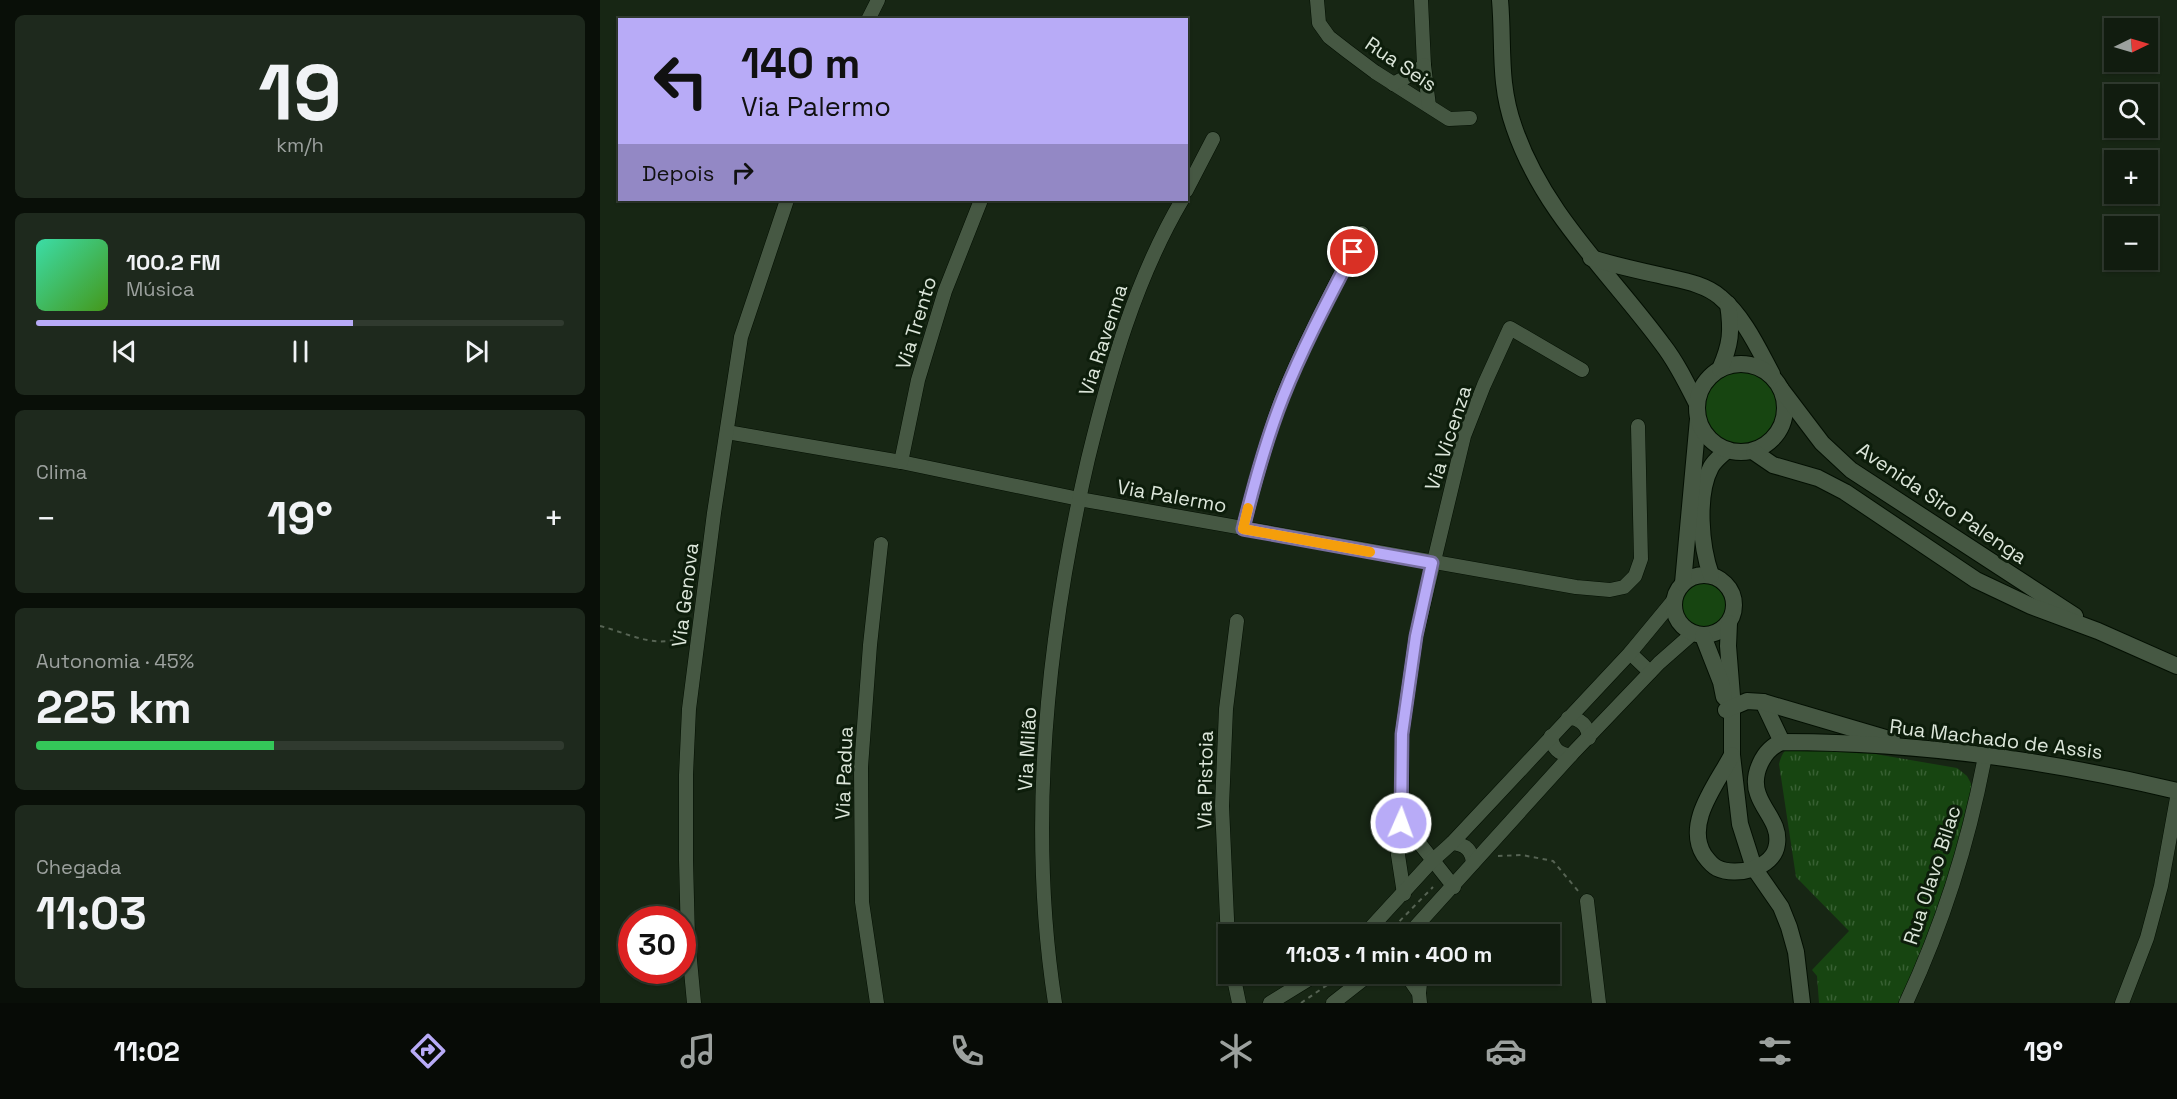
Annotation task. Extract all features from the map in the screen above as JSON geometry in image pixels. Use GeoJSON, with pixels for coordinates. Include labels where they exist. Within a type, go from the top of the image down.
{"type":"FeatureCollection","features":[{"type":"Feature","properties":{"kind":"main road"},"geometry":{"type":"LineString","coordinates":[[1500,0],[1501,70],[1514,127],[1543,190],[1590,257],[1664,346],[1698,412],[1704,432],[1714,443],[1727,450],[1742,453],[1754,452],[1769,443],[1779,432],[1785,418],[1785,403],[1777,383],[1761,368],[1748,364],[1733,364],[1720,369],[1708,378],[1701,390],[1698,412],[1683,583]]}},
{"type":"Feature","properties":{"kind":"main road"},"geometry":{"type":"LineString","coordinates":[[1590,257],[1694,284],[1718,295],[1727,303],[1732,332],[1720,369]]}},
{"type":"Feature","properties":{"kind":"main road","name":"Avenida Siro Palenga"},"geometry":{"type":"LineString","coordinates":[[1727,303],[1746,327],[1777,383],[1833,456],[2098,631]]}},
{"type":"Feature","properties":{"kind":"main road"},"geometry":{"type":"LineString","coordinates":[[1711,575],[1703,542],[1704,495],[1711,467],[1727,450]]}},
{"type":"Feature","properties":{"kind":"main road","name":"Avenida Siro Palenga"},"geometry":{"type":"LineString","coordinates":[[1754,452],[1773,465],[1818,478],[1845,492],[1948,562],[1997,590],[2177,666]]}},
{"type":"Feature","properties":{"kind":"main road"},"geometry":{"type":"LineString","coordinates":[[1997,590],[2007,572]]}},
{"type":"Feature","properties":{"kind":"main road"},"geometry":{"type":"LineString","coordinates":[[1711,575],[1728,586],[1732,595],[1733,614],[1729,623],[1722,630],[1713,635],[1698,635],[1684,629],[1677,621],[1673,601],[1676,591],[1691,577],[1711,575]]}},
{"type":"Feature","properties":{"kind":"main road"},"geometry":{"type":"LineString","coordinates":[[1729,623],[1729,709],[1740,824],[1754,868],[1781,907],[1789,927],[1796,952],[1802,1003]]}},
{"type":"Feature","properties":{"kind":"main road"},"geometry":{"type":"LineString","coordinates":[[1698,635],[1721,682],[1729,709]]}},
{"type":"Feature","properties":{"kind":"main road"},"geometry":{"type":"LineString","coordinates":[[1729,709],[1747,701],[1762,702],[1913,746]]}},
{"type":"Feature","properties":{"kind":"main road"},"geometry":{"type":"LineString","coordinates":[[1732,755],[1704,807],[1696,836],[1702,851],[1716,868],[1739,871],[1754,868],[1769,860],[1776,850],[1777,843],[1773,820],[1757,792],[1758,767],[1773,746],[1782,742],[1762,702]]}},
{"type":"Feature","properties":{"kind":"main road","name":"Rua Machado de Assis"},"geometry":{"type":"LineString","coordinates":[[1782,742],[1913,746],[2085,770],[2177,791]]}},
{"type":"Feature","properties":{"kind":"street"},"geometry":{"type":"LineString","coordinates":[[869,18],[878,0]]}},
{"type":"Feature","properties":{"kind":"street","name":"Rua Seis"},"geometry":{"type":"LineString","coordinates":[[1317,0],[1319,23],[1329,37],[1393,84],[1449,119],[1470,118]]}},
{"type":"Feature","properties":{"kind":"street"},"geometry":{"type":"LineString","coordinates":[[1421,0],[1424,65],[1429,106]]}},
{"type":"Feature","properties":{"kind":"street"},"geometry":{"type":"LineString","coordinates":[[1393,84],[1407,78],[1424,65]]}},
{"type":"Feature","properties":{"kind":"street"},"geometry":{"type":"LineString","coordinates":[[1188,188],[1213,140]]}},
{"type":"Feature","properties":{"kind":"street","name":"Via Genova"},"geometry":{"type":"LineString","coordinates":[[694,1003],[688,939],[686,775],[689,709],[714,513],[741,337],[787,201]]}},
{"type":"Feature","properties":{"kind":"street","name":"Via Trento"},"geometry":{"type":"LineString","coordinates":[[901,462],[918,380],[945,291],[981,201]]}},
{"type":"Feature","properties":{"kind":"street","name":"Via Ravenna"},"geometry":{"type":"LineString","coordinates":[[1079,499],[1118,344],[1143,281],[1181,201]]}},
{"type":"Feature","properties":{"kind":"street"},"geometry":{"type":"LineString","coordinates":[[1243,529],[1258,467],[1282,398],[1305,345],[1362,233]]}},
{"type":"Feature","properties":{"kind":"street","name":"Via Vicenza"},"geometry":{"type":"LineString","coordinates":[[1404,894],[1398,855],[1402,807],[1402,734],[1416,636],[1464,436],[1510,328],[1582,370]]}},
{"type":"Feature","properties":{"kind":"street","name":"Via Palermo"},"geometry":{"type":"LineString","coordinates":[[727,432],[901,462],[1079,499],[1432,563],[1576,587],[1610,590],[1624,587],[1635,576],[1641,560],[1638,426]]}},
{"type":"Feature","properties":{"kind":"street","name":"Via Milão"},"geometry":{"type":"LineString","coordinates":[[1055,1003],[1050,971],[1041,847],[1046,726],[1054,633],[1064,568],[1079,499]]}},
{"type":"Feature","properties":{"kind":"street","name":"Via Padua"},"geometry":{"type":"LineString","coordinates":[[877,1003],[862,902],[861,767],[870,645],[881,544]]}},
{"type":"Feature","properties":{"kind":"street"},"geometry":{"type":"LineString","coordinates":[[1380,924],[1432,861],[1452,843],[1630,653],[1673,601]]}},
{"type":"Feature","properties":{"kind":"street","name":"Via Pistoia"},"geometry":{"type":"LineString","coordinates":[[1227,924],[1222,806],[1226,709],[1237,621]]}},
{"type":"Feature","properties":{"kind":"street"},"geometry":{"type":"LineString","coordinates":[[1419,924],[1571,755],[1650,672],[1698,635]]}},
{"type":"Feature","properties":{"kind":"street"},"geometry":{"type":"LineString","coordinates":[[1630,653],[1650,672]]}},
{"type":"Feature","properties":{"kind":"street"},"geometry":{"type":"LineString","coordinates":[[1568,718],[1583,723],[1589,738]]}},
{"type":"Feature","properties":{"kind":"street"},"geometry":{"type":"LineString","coordinates":[[1551,736],[1557,750],[1571,755]]}},
{"type":"Feature","properties":{"kind":"street","name":"Rua Olavo Bilac"},"geometry":{"type":"LineString","coordinates":[[1906,1003],[1955,880],[1974,815],[1985,756]]}},
{"type":"Feature","properties":{"kind":"street"},"geometry":{"type":"LineString","coordinates":[[2122,1003],[2147,938],[2158,897],[2177,798]]}},
{"type":"Feature","properties":{"kind":"street"},"geometry":{"type":"LineString","coordinates":[[1402,807],[1405,825],[1454,887]]}},
{"type":"Feature","properties":{"kind":"street"},"geometry":{"type":"LineString","coordinates":[[1452,843],[1468,848],[1473,863]]}},
{"type":"Feature","properties":{"kind":"street"},"geometry":{"type":"LineString","coordinates":[[1587,902],[1599,1003]]}},
{"type":"Feature","properties":{"kind":"street"},"geometry":{"type":"LineString","coordinates":[[1426,924],[1427,916]]}},
{"type":"Feature","properties":{"kind":"street"},"geometry":{"type":"LineString","coordinates":[[1235,984],[1239,1003]]}},
{"type":"Feature","properties":{"kind":"street"},"geometry":{"type":"LineString","coordinates":[[1270,1003],[1301,984]]}},
{"type":"Feature","properties":{"kind":"street"},"geometry":{"type":"LineString","coordinates":[[1333,1003],[1357,984]]}},
{"type":"Feature","properties":{"kind":"street"},"geometry":{"type":"LineString","coordinates":[[1412,984],[1420,998]]}},
{"type":"Feature","properties":{"kind":"path"},"geometry":{"type":"LineString","coordinates":[[600,626],[652,642],[675,641],[701,626]]}},
{"type":"Feature","properties":{"kind":"path"},"geometry":{"type":"LineString","coordinates":[[1483,853],[1500,857],[1522,855],[1553,861],[1587,902]]}},
{"type":"Feature","properties":{"kind":"path"},"geometry":{"type":"LineString","coordinates":[[1396,924],[1444,874]]}},
{"type":"Feature","properties":{"kind":"path"},"geometry":{"type":"LineString","coordinates":[[1301,1003],[1329,984]]}},
{"type":"Feature","properties":{"kind":"green space"},"geometry":{"type":"Polygon","coordinates":[[[1734,371],[1748,371],[1762,377],[1772,387],[1778,401],[1776,422],[1762,439],[1748,445],[1734,445],[1720,439],[1710,429],[1704,415],[1704,401],[1710,387],[1720,377],[1734,371]]]}},
{"type":"Feature","properties":{"kind":"green space"},"geometry":{"type":"Polygon","coordinates":[[[1699,581],[1709,581],[1724,591],[1728,605],[1724,619],[1718,625],[1709,629],[1699,629],[1684,619],[1680,610],[1680,600],[1690,585],[1699,581]]]}},
{"type":"Feature","properties":{"kind":"green space"},"geometry":{"type":"Polygon","coordinates":[[[1811,743],[1957,768],[1967,776],[1974,789],[1944,899],[1899,1003],[1819,1003],[1817,976],[1812,970],[1849,931],[1796,877],[1779,764],[1790,747],[1811,743]]]}},
{"type":"Feature","properties":{"kind":"slow traffic"},"geometry":{"type":"LineString","coordinates":[[1248,508],[1243,529],[1370,552]]}},
{"type":"Feature","properties":{"kind":"route"},"geometry":{"type":"LineString","coordinates":[[1353,252],[1305,345],[1282,398],[1258,467],[1243,529],[1432,563],[1416,636],[1402,734],[1401,823]]}}]}
